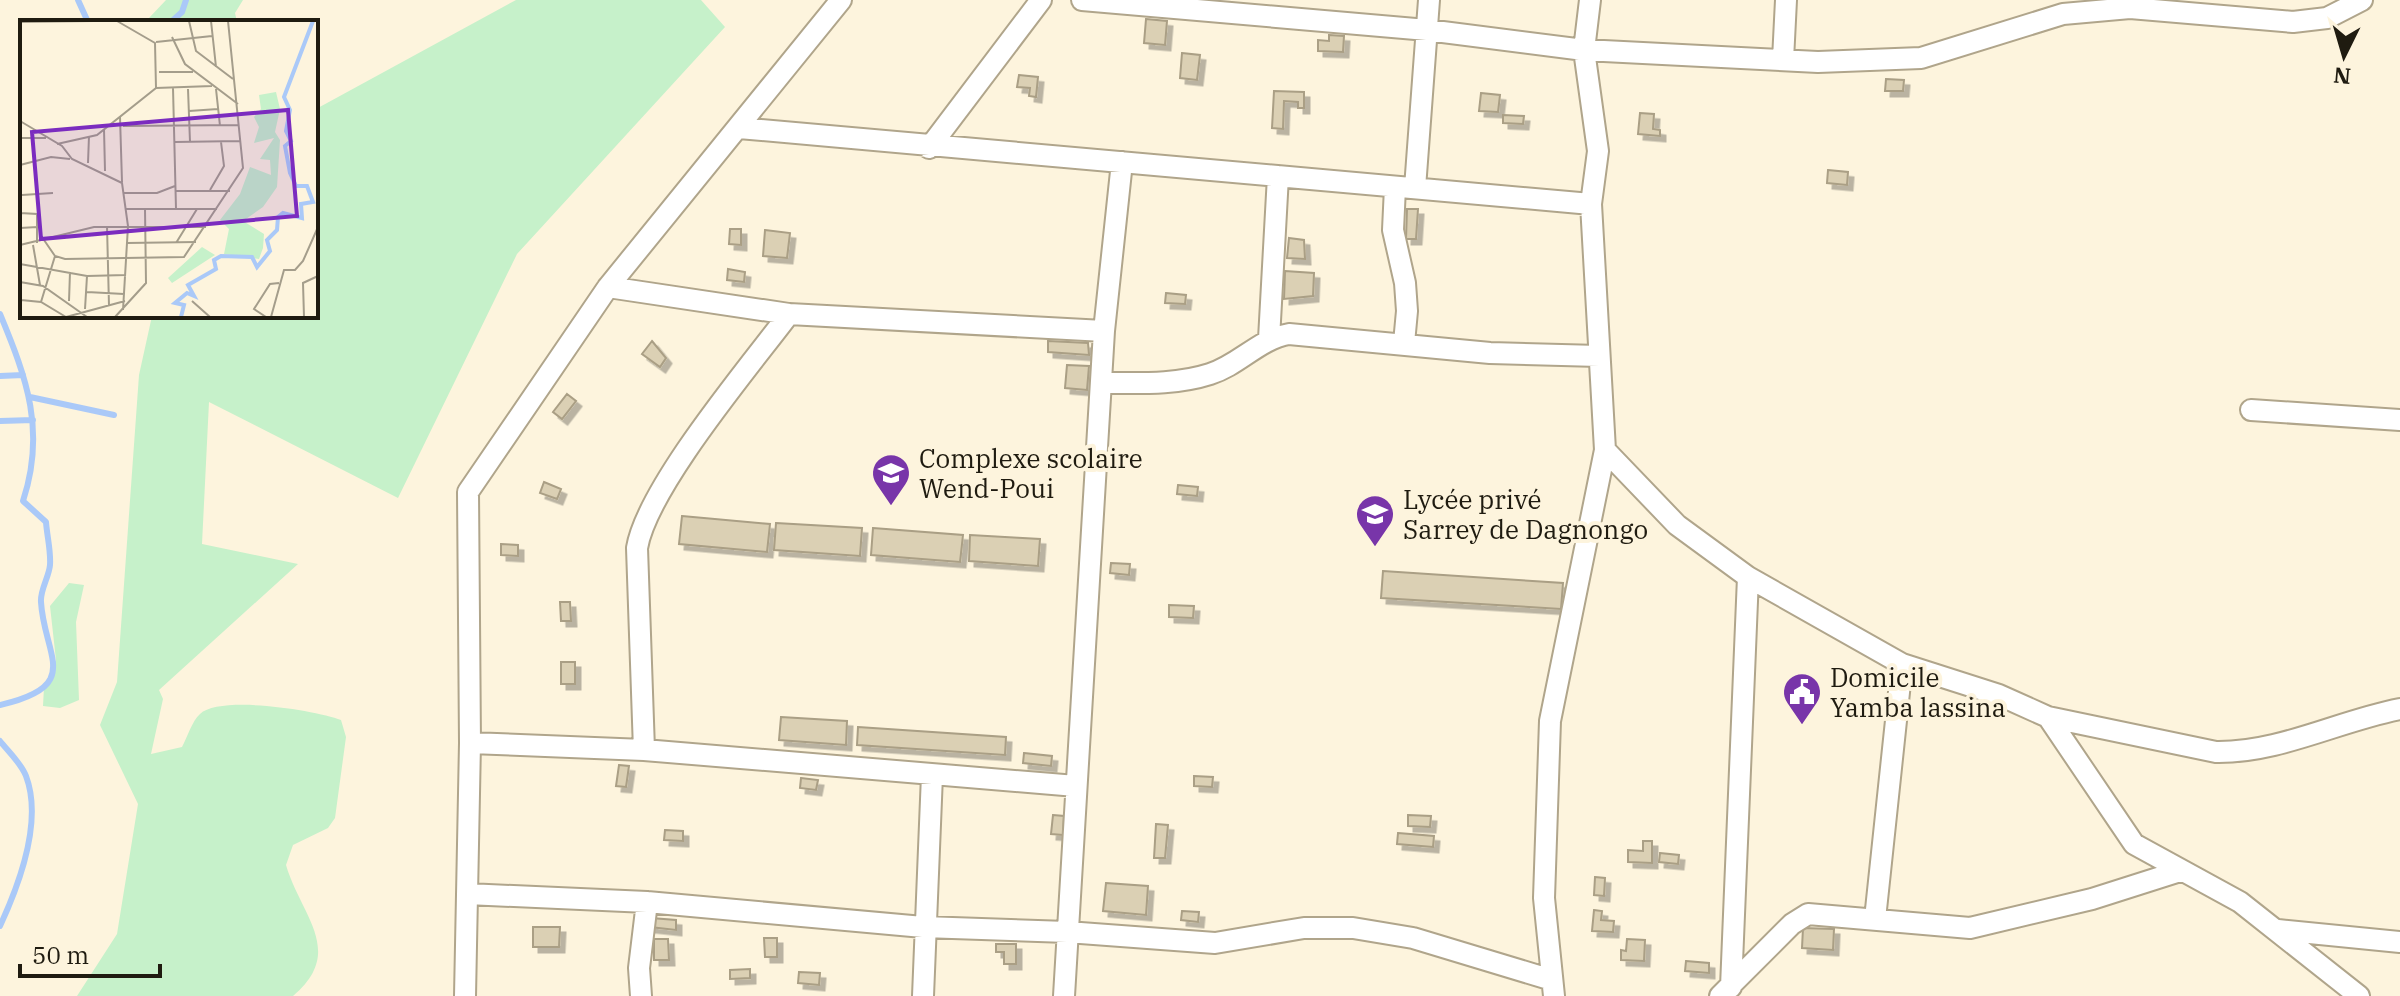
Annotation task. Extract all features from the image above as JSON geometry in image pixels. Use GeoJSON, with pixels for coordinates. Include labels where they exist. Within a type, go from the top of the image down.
{"type":"FeatureCollection","features":[{"type":"Feature","properties":{"kind":"street"},"geometry":{"type":"LineString","coordinates":[[465,996],[470,743],[468,492],[608,287],[841,0]]}},
{"type":"Feature","properties":{"kind":"street"},"geometry":{"type":"LineString","coordinates":[[929,148],[1041,0]]}},
{"type":"Feature","properties":{"kind":"street"},"geometry":{"type":"LineString","coordinates":[[1082,0],[1427,30],[1584,50],[1783,60],[1901,61],[1945,53],[2063,14],[2130,8],[2293,22],[2327,18],[2362,0]]}},
{"type":"Feature","properties":{"kind":"street"},"geometry":{"type":"LineString","coordinates":[[1404,343],[1405,283],[1393,230],[1405,187],[1429,0]]}},
{"type":"Feature","properties":{"kind":"street"},"geometry":{"type":"LineString","coordinates":[[467,894],[647,902],[923,927],[1067,932],[1215,943],[1304,928],[1353,928],[1413,938],[1553,988],[1544,898],[1550,721],[1605,450],[1591,204],[1598,151],[1584,50],[1590,0]]}},
{"type":"Feature","properties":{"kind":"street"},"geometry":{"type":"LineString","coordinates":[[1783,60],[1786,0]]}},
{"type":"Feature","properties":{"kind":"street"},"geometry":{"type":"LineString","coordinates":[[739,128],[929,148],[1591,204]]}},
{"type":"Feature","properties":{"kind":"street"},"geometry":{"type":"LineString","coordinates":[[1064,996],[1104,331],[1122,162]]}},
{"type":"Feature","properties":{"kind":"street"},"geometry":{"type":"LineString","coordinates":[[1269,339],[1278,176]]}},
{"type":"Feature","properties":{"kind":"street"},"geometry":{"type":"LineString","coordinates":[[608,287],[789,314],[1104,331]]}},
{"type":"Feature","properties":{"kind":"street"},"geometry":{"type":"LineString","coordinates":[[644,750],[637,548],[641,528],[692,446],[789,314]]}},
{"type":"Feature","properties":{"kind":"street"},"geometry":{"type":"LineString","coordinates":[[1103,383],[1177,382],[1213,374],[1269,339],[1289,334],[1490,353],[1599,356]]}},
{"type":"Feature","properties":{"kind":"street"},"geometry":{"type":"LineString","coordinates":[[2251,410],[2400,420]]}},
{"type":"Feature","properties":{"kind":"street"},"geometry":{"type":"LineString","coordinates":[[1605,450],[1677,525],[1748,577],[1902,664],[1999,695],[2048,717],[2216,752],[2240,752],[2280,743],[2355,718],[2400,709]]}},
{"type":"Feature","properties":{"kind":"street"},"geometry":{"type":"LineString","coordinates":[[1725,991],[1748,577]]}},
{"type":"Feature","properties":{"kind":"street"},"geometry":{"type":"LineString","coordinates":[[1875,919],[1902,664]]}},
{"type":"Feature","properties":{"kind":"street"},"geometry":{"type":"LineString","coordinates":[[2048,717],[2134,844],[2240,902],[2359,996]]}},
{"type":"Feature","properties":{"kind":"street"},"geometry":{"type":"LineString","coordinates":[[470,743],[644,750],[1076,786]]}},
{"type":"Feature","properties":{"kind":"street"},"geometry":{"type":"LineString","coordinates":[[923,996],[923,927],[932,775]]}},
{"type":"Feature","properties":{"kind":"street"},"geometry":{"type":"LineString","coordinates":[[1725,991],[1801,917],[1819,912],[1970,928],[2092,899],[2180,871]]}},
{"type":"Feature","properties":{"kind":"street"},"geometry":{"type":"LineString","coordinates":[[641,996],[639,968],[647,902]]}},
{"type":"Feature","properties":{"kind":"street"},"geometry":{"type":"LineString","coordinates":[[2278,930],[2400,942]]}},
{"type":"Feature","properties":{"kind":"green space"},"geometry":{"type":"Polygon","coordinates":[[[166,0],[243,0],[235,13],[237,20],[149,18],[166,0]]]}},
{"type":"Feature","properties":{"kind":"green space"},"geometry":{"type":"Polygon","coordinates":[[[516,0],[701,0],[725,27],[517,254],[398,498],[209,402],[202,544],[298,564],[159,690],[163,699],[151,754],[182,747],[197,717],[211,708],[269,706],[341,720],[346,737],[335,818],[328,828],[293,845],[286,865],[315,933],[318,948],[316,964],[309,980],[293,996],[77,996],[117,934],[138,804],[100,725],[117,682],[139,375],[152,318],[318,318],[318,108],[516,0]]]}},
{"type":"Feature","properties":{"kind":"green space"},"geometry":{"type":"Polygon","coordinates":[[[69,583],[84,585],[76,622],[79,700],[60,708],[43,706],[44,687],[56,660],[50,606],[69,583]]]}},
{"type":"Feature","properties":{"kind":"building"},"geometry":{"type":"Polygon","coordinates":[[[1146,19],[1167,21],[1165,45],[1144,43],[1146,19]]]}},
{"type":"Feature","properties":{"kind":"building"},"geometry":{"type":"Polygon","coordinates":[[[1329,35],[1344,36],[1343,52],[1318,51],[1318,40],[1329,41],[1329,35]]]}},
{"type":"Feature","properties":{"kind":"building"},"geometry":{"type":"Polygon","coordinates":[[[1182,53],[1200,55],[1197,80],[1180,78],[1182,53]]]}},
{"type":"Feature","properties":{"kind":"building"},"geometry":{"type":"Polygon","coordinates":[[[1019,75],[1038,77],[1036,97],[1029,96],[1030,88],[1017,87],[1019,75]]]}},
{"type":"Feature","properties":{"kind":"building"},"geometry":{"type":"Polygon","coordinates":[[[1886,79],[1904,80],[1903,91],[1885,91],[1886,79]]]}},
{"type":"Feature","properties":{"kind":"building"},"geometry":{"type":"Polygon","coordinates":[[[1274,91],[1304,92],[1304,108],[1298,108],[1298,102],[1284,101],[1283,129],[1272,128],[1274,91]]]}},
{"type":"Feature","properties":{"kind":"building"},"geometry":{"type":"Polygon","coordinates":[[[1481,93],[1500,95],[1498,112],[1479,111],[1481,93]]]}},
{"type":"Feature","properties":{"kind":"building"},"geometry":{"type":"Polygon","coordinates":[[[1640,113],[1654,114],[1653,129],[1660,130],[1660,136],[1638,134],[1640,113]]]}},
{"type":"Feature","properties":{"kind":"building"},"geometry":{"type":"Polygon","coordinates":[[[1503,115],[1524,116],[1523,124],[1503,123],[1503,115]]]}},
{"type":"Feature","properties":{"kind":"building"},"geometry":{"type":"Polygon","coordinates":[[[1828,170],[1848,172],[1847,185],[1827,183],[1828,170]]]}},
{"type":"Feature","properties":{"kind":"building"},"geometry":{"type":"Polygon","coordinates":[[[1407,209],[1418,209],[1416,239],[1406,239],[1407,209]]]}},
{"type":"Feature","properties":{"kind":"building"},"geometry":{"type":"Polygon","coordinates":[[[730,229],[741,229],[741,245],[729,244],[730,229]]]}},
{"type":"Feature","properties":{"kind":"building"},"geometry":{"type":"Polygon","coordinates":[[[765,230],[790,233],[787,258],[763,256],[765,230]]]}},
{"type":"Feature","properties":{"kind":"building"},"geometry":{"type":"Polygon","coordinates":[[[1289,238],[1304,240],[1305,259],[1287,258],[1289,238]]]}},
{"type":"Feature","properties":{"kind":"building"},"geometry":{"type":"Polygon","coordinates":[[[728,269],[745,272],[744,282],[727,280],[728,269]]]}},
{"type":"Feature","properties":{"kind":"building"},"geometry":{"type":"Polygon","coordinates":[[[1285,271],[1314,273],[1313,296],[1284,299],[1285,271]]]}},
{"type":"Feature","properties":{"kind":"building"},"geometry":{"type":"Polygon","coordinates":[[[1166,293],[1186,295],[1185,304],[1165,303],[1166,293]]]}},
{"type":"Feature","properties":{"kind":"building"},"geometry":{"type":"Polygon","coordinates":[[[652,341],[666,358],[660,367],[642,354],[652,341]]]}},
{"type":"Feature","properties":{"kind":"building"},"geometry":{"type":"Polygon","coordinates":[[[1048,341],[1088,343],[1089,355],[1048,352],[1048,341]]]}},
{"type":"Feature","properties":{"kind":"building"},"geometry":{"type":"Polygon","coordinates":[[[1067,365],[1089,366],[1087,390],[1065,388],[1067,365]]]}},
{"type":"Feature","properties":{"kind":"building"},"geometry":{"type":"Polygon","coordinates":[[[567,394],[576,401],[562,419],[553,412],[567,394]]]}},
{"type":"Feature","properties":{"kind":"building"},"geometry":{"type":"Polygon","coordinates":[[[544,482],[561,489],[557,499],[540,493],[544,482]]]}},
{"type":"Feature","properties":{"kind":"building"},"geometry":{"type":"Polygon","coordinates":[[[1178,485],[1198,487],[1197,496],[1177,494],[1178,485]]]}},
{"type":"Feature","properties":{"kind":"building"},"geometry":{"type":"Polygon","coordinates":[[[682,516],[770,524],[767,552],[679,544],[682,516]]]}},
{"type":"Feature","properties":{"kind":"building"},"geometry":{"type":"Polygon","coordinates":[[[776,523],[862,528],[860,556],[774,550],[776,523]]]}},
{"type":"Feature","properties":{"kind":"building"},"geometry":{"type":"Polygon","coordinates":[[[873,528],[963,535],[960,562],[871,555],[873,528]]]}},
{"type":"Feature","properties":{"kind":"building"},"geometry":{"type":"Polygon","coordinates":[[[970,535],[1040,539],[1038,566],[969,561],[970,535]]]}},
{"type":"Feature","properties":{"kind":"building"},"geometry":{"type":"Polygon","coordinates":[[[501,544],[518,545],[518,556],[501,555],[501,544]]]}},
{"type":"Feature","properties":{"kind":"building"},"geometry":{"type":"Polygon","coordinates":[[[1111,563],[1130,564],[1129,575],[1110,573],[1111,563]]]}},
{"type":"Feature","properties":{"kind":"building"},"geometry":{"type":"Polygon","coordinates":[[[1383,571],[1563,583],[1561,609],[1381,598],[1383,571]]]}},
{"type":"Feature","properties":{"kind":"building"},"geometry":{"type":"Polygon","coordinates":[[[560,602],[570,602],[571,621],[561,621],[560,602]]]}},
{"type":"Feature","properties":{"kind":"building"},"geometry":{"type":"Polygon","coordinates":[[[1169,605],[1194,606],[1193,618],[1169,617],[1169,605]]]}},
{"type":"Feature","properties":{"kind":"building"},"geometry":{"type":"Polygon","coordinates":[[[561,662],[575,662],[575,684],[561,684],[561,662]]]}},
{"type":"Feature","properties":{"kind":"building"},"geometry":{"type":"Polygon","coordinates":[[[781,717],[847,721],[846,745],[779,740],[781,717]]]}},
{"type":"Feature","properties":{"kind":"building"},"geometry":{"type":"Polygon","coordinates":[[[858,727],[1006,737],[1005,755],[857,745],[858,727]]]}},
{"type":"Feature","properties":{"kind":"building"},"geometry":{"type":"Polygon","coordinates":[[[1024,753],[1052,756],[1051,766],[1023,763],[1024,753]]]}},
{"type":"Feature","properties":{"kind":"building"},"geometry":{"type":"Polygon","coordinates":[[[619,765],[629,766],[626,787],[616,786],[619,765]]]}},
{"type":"Feature","properties":{"kind":"building"},"geometry":{"type":"Polygon","coordinates":[[[1194,776],[1213,777],[1212,787],[1194,786],[1194,776]]]}},
{"type":"Feature","properties":{"kind":"building"},"geometry":{"type":"Polygon","coordinates":[[[801,778],[818,780],[816,790],[800,788],[801,778]]]}},
{"type":"Feature","properties":{"kind":"building"},"geometry":{"type":"Polygon","coordinates":[[[1053,815],[1064,816],[1063,835],[1051,834],[1053,815]]]}},
{"type":"Feature","properties":{"kind":"building"},"geometry":{"type":"Polygon","coordinates":[[[1408,815],[1431,816],[1430,827],[1408,826],[1408,815]]]}},
{"type":"Feature","properties":{"kind":"building"},"geometry":{"type":"Polygon","coordinates":[[[1156,824],[1168,825],[1165,858],[1154,858],[1156,824]]]}},
{"type":"Feature","properties":{"kind":"building"},"geometry":{"type":"Polygon","coordinates":[[[665,830],[683,831],[683,841],[664,840],[665,830]]]}},
{"type":"Feature","properties":{"kind":"building"},"geometry":{"type":"Polygon","coordinates":[[[1398,833],[1434,836],[1433,847],[1397,844],[1398,833]]]}},
{"type":"Feature","properties":{"kind":"building"},"geometry":{"type":"Polygon","coordinates":[[[1643,841],[1652,841],[1652,863],[1628,862],[1628,850],[1643,851],[1643,841]]]}},
{"type":"Feature","properties":{"kind":"building"},"geometry":{"type":"Polygon","coordinates":[[[1660,853],[1679,855],[1678,864],[1659,862],[1660,853]]]}},
{"type":"Feature","properties":{"kind":"building"},"geometry":{"type":"Polygon","coordinates":[[[1595,877],[1605,878],[1604,896],[1594,895],[1595,877]]]}},
{"type":"Feature","properties":{"kind":"building"},"geometry":{"type":"Polygon","coordinates":[[[1106,883],[1148,886],[1146,915],[1103,911],[1106,883]]]}},
{"type":"Feature","properties":{"kind":"building"},"geometry":{"type":"Polygon","coordinates":[[[1594,910],[1602,911],[1601,920],[1614,921],[1613,932],[1592,931],[1594,910]]]}},
{"type":"Feature","properties":{"kind":"building"},"geometry":{"type":"Polygon","coordinates":[[[1182,911],[1199,912],[1198,922],[1181,920],[1182,911]]]}},
{"type":"Feature","properties":{"kind":"building"},"geometry":{"type":"Polygon","coordinates":[[[651,918],[676,920],[676,930],[650,927],[651,918]]]}},
{"type":"Feature","properties":{"kind":"building"},"geometry":{"type":"Polygon","coordinates":[[[533,927],[560,927],[559,947],[533,947],[533,927]]]}},
{"type":"Feature","properties":{"kind":"building"},"geometry":{"type":"Polygon","coordinates":[[[1803,928],[1834,929],[1833,950],[1802,948],[1803,928]]]}},
{"type":"Feature","properties":{"kind":"building"},"geometry":{"type":"Polygon","coordinates":[[[764,938],[777,938],[777,957],[765,957],[764,938]]]}},
{"type":"Feature","properties":{"kind":"building"},"geometry":{"type":"Polygon","coordinates":[[[654,939],[668,939],[669,960],[654,960],[654,939]]]}},
{"type":"Feature","properties":{"kind":"building"},"geometry":{"type":"Polygon","coordinates":[[[1627,939],[1645,940],[1644,961],[1621,960],[1621,950],[1626,951],[1627,939]]]}},
{"type":"Feature","properties":{"kind":"building"},"geometry":{"type":"Polygon","coordinates":[[[996,944],[1016,944],[1016,964],[1004,964],[1004,952],[996,952],[996,944]]]}},
{"type":"Feature","properties":{"kind":"building"},"geometry":{"type":"Polygon","coordinates":[[[1686,961],[1709,963],[1709,973],[1685,971],[1686,961]]]}},
{"type":"Feature","properties":{"kind":"building"},"geometry":{"type":"Polygon","coordinates":[[[750,969],[750,978],[730,979],[730,970],[750,969]]]}},
{"type":"Feature","properties":{"kind":"building"},"geometry":{"type":"Polygon","coordinates":[[[799,972],[820,973],[819,985],[798,983],[799,972]]]}},
{"type":"Feature","properties":{"kind":"waterway"},"geometry":{"type":"LineString","coordinates":[[78,0],[87,20]]}},
{"type":"Feature","properties":{"kind":"waterway"},"geometry":{"type":"LineString","coordinates":[[173,20],[182,12],[186,0]]}},
{"type":"Feature","properties":{"kind":"waterway"},"geometry":{"type":"LineString","coordinates":[[0,314],[18,361],[30,406],[33,451],[23,501],[46,522],[50,565],[41,602],[53,667],[51,678],[42,688],[0,705]]}},
{"type":"Feature","properties":{"kind":"waterway"},"geometry":{"type":"LineString","coordinates":[[0,376],[23,375]]}},
{"type":"Feature","properties":{"kind":"waterway"},"geometry":{"type":"LineString","coordinates":[[30,397],[114,415]]}},
{"type":"Feature","properties":{"kind":"waterway"},"geometry":{"type":"LineString","coordinates":[[0,421],[33,420]]}},
{"type":"Feature","properties":{"kind":"waterway"},"geometry":{"type":"LineString","coordinates":[[0,741],[26,776],[32,813],[21,872],[0,926]]}},
{"type":"Feature","properties":{"kind":"place","name":"Complexe scolaire Wend-Poui"},"geometry":{"type":"Point","coordinates":[891,507]}},
{"type":"Feature","properties":{"kind":"place","name":"Lycée privé Sarrey de Dagnongo"},"geometry":{"type":"Point","coordinates":[1375,548]}},
{"type":"Feature","properties":{"kind":"place","name":"Domicile Yamba lassina"},"geometry":{"type":"Point","coordinates":[1802,726]}}]}
